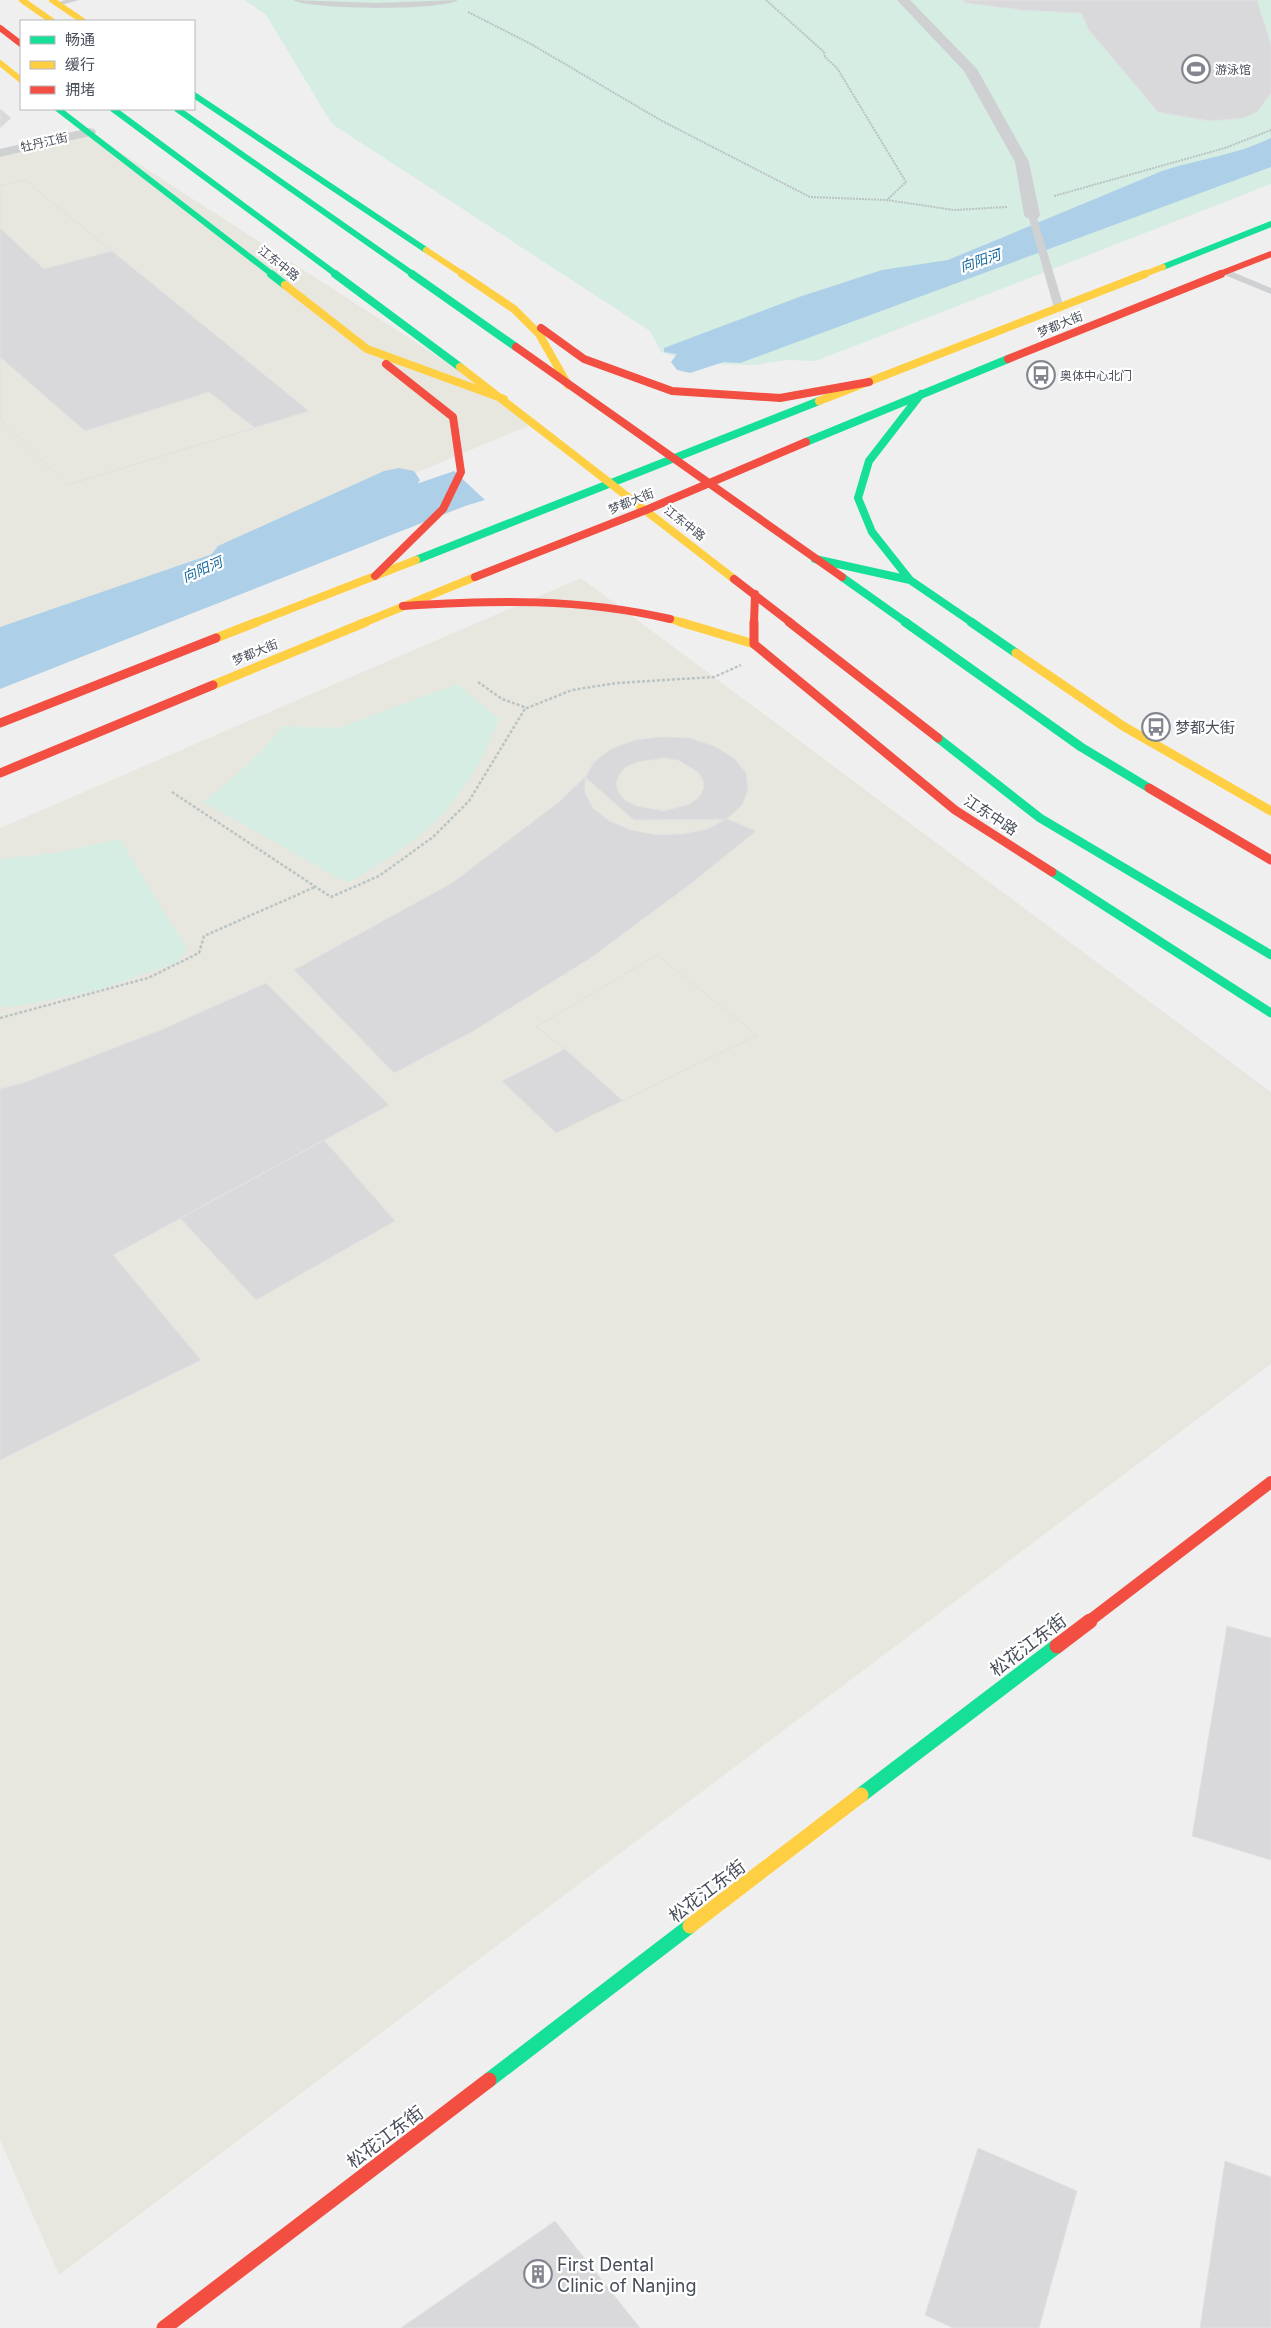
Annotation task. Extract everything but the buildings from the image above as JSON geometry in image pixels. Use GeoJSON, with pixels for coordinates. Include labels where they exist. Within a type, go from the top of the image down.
{"type":"FeatureCollection","features":[{"type":"Feature","properties":{"kind":"main road"},"geometry":{"type":"LineString","coordinates":[[22,0],[51,20]]}},
{"type":"Feature","properties":{"kind":"main road"},"geometry":{"type":"LineString","coordinates":[[54,2],[81,20]]}},
{"type":"Feature","properties":{"kind":"main road"},"geometry":{"type":"LineString","coordinates":[[0,28],[20,43]]}},
{"type":"Feature","properties":{"kind":"main road"},"geometry":{"type":"LineString","coordinates":[[0,63],[20,79]]}},
{"type":"Feature","properties":{"kind":"main road"},"geometry":{"type":"LineString","coordinates":[[195,96],[514,309],[584,359],[672,391],[780,398],[870,382]]}},
{"type":"Feature","properties":{"kind":"main road","name":"江东中路"},"geometry":{"type":"LineString","coordinates":[[59,110],[368,349],[504,399]]}},
{"type":"Feature","properties":{"kind":"main road","name":"江东中路"},"geometry":{"type":"LineString","coordinates":[[114,110],[504,399],[533,424],[613,483],[1040,818],[1271,955]]}},
{"type":"Feature","properties":{"kind":"main road"},"geometry":{"type":"LineString","coordinates":[[178,110],[710,483],[1081,747],[1271,860]]}},
{"type":"Feature","properties":{"kind":"main road","name":"梦都大街"},"geometry":{"type":"LineString","coordinates":[[0,723],[1271,224]]}},
{"type":"Feature","properties":{"kind":"main road","name":"梦都大街"},"geometry":{"type":"LineString","coordinates":[[0,772],[403,606],[646,510],[921,394],[1271,254]]}},
{"type":"Feature","properties":{"kind":"main road"},"geometry":{"type":"LineString","coordinates":[[514,309],[539,334],[568,384]]}},
{"type":"Feature","properties":{"kind":"main road"},"geometry":{"type":"LineString","coordinates":[[368,349],[453,417],[461,472],[443,509],[375,576]]}},
{"type":"Feature","properties":{"kind":"main road"},"geometry":{"type":"LineString","coordinates":[[921,394],[869,461],[858,498],[872,532],[910,580],[1123,726],[1271,811]]}},
{"type":"Feature","properties":{"kind":"main road"},"geometry":{"type":"LineString","coordinates":[[815,559],[910,580]]}},
{"type":"Feature","properties":{"kind":"main road"},"geometry":{"type":"LineString","coordinates":[[403,606],[490,599],[570,601],[657,616],[754,644],[755,594]]}},
{"type":"Feature","properties":{"kind":"main road","name":"江东中路"},"geometry":{"type":"LineString","coordinates":[[754,644],[955,810],[1271,1013]]}},
{"type":"Feature","properties":{"kind":"main road","name":"松花江东街"},"geometry":{"type":"LineString","coordinates":[[164,2328],[1271,1482]]}},
{"type":"Feature","properties":{"kind":"street"},"geometry":{"type":"LineString","coordinates":[[905,1],[970,68],[1022,162],[1031,208]]}},
{"type":"Feature","properties":{"kind":"street","name":"牡丹江街"},"geometry":{"type":"LineString","coordinates":[[0,153],[89,132]]}},
{"type":"Feature","properties":{"kind":"lane"},"geometry":{"type":"LineString","coordinates":[[54,2],[75,0]]}},
{"type":"Feature","properties":{"kind":"lane"},"geometry":{"type":"LineString","coordinates":[[297,0],[332,4],[389,5],[450,1]]}},
{"type":"Feature","properties":{"kind":"lane"},"geometry":{"type":"LineString","coordinates":[[1031,208],[1058,308]]}},
{"type":"Feature","properties":{"kind":"lane"},"geometry":{"type":"LineString","coordinates":[[1225,272],[1271,291]]}},
{"type":"Feature","properties":{"kind":"path"},"geometry":{"type":"LineString","coordinates":[[766,0],[824,52],[825,57],[836,68],[906,182],[887,200]]}},
{"type":"Feature","properties":{"kind":"path"},"geometry":{"type":"LineString","coordinates":[[450,1],[531,44],[662,121],[810,197],[887,200],[954,210],[1031,208],[1225,148],[1271,130]]}},
{"type":"Feature","properties":{"kind":"path"},"geometry":{"type":"LineString","coordinates":[[172,792],[331,897],[379,876],[433,837],[469,801],[526,707],[572,690],[617,683],[714,677],[767,654]]}},
{"type":"Feature","properties":{"kind":"path"},"geometry":{"type":"LineString","coordinates":[[478,682],[502,699],[526,707]]}},
{"type":"Feature","properties":{"kind":"path"},"geometry":{"type":"LineString","coordinates":[[0,1018],[148,978],[199,953],[204,936],[316,887]]}},
{"type":"Feature","properties":{"kind":"shaded area"},"geometry":{"type":"Polygon","coordinates":[[[89,132],[504,399],[533,424],[399,480],[169,583],[0,646],[0,153],[89,132]]]}},
{"type":"Feature","properties":{"kind":"shaded area"},"geometry":{"type":"Polygon","coordinates":[[[581,578],[1271,1092],[1271,1364],[59,2275],[0,2140],[0,828],[581,578]]]}},
{"type":"Feature","properties":{"kind":"green space"},"geometry":{"type":"Polygon","coordinates":[[[245,0],[1271,0],[1271,184],[816,361],[787,360],[754,365],[714,364],[686,360],[661,352],[650,331],[332,124],[266,15],[245,0]]]}},
{"type":"Feature","properties":{"kind":"green space"},"geometry":{"type":"Polygon","coordinates":[[[457,684],[499,719],[486,749],[457,797],[440,817],[421,835],[399,851],[347,883],[203,802],[245,766],[284,726],[339,728],[457,684]]]}},
{"type":"Feature","properties":{"kind":"green space"},"geometry":{"type":"Polygon","coordinates":[[[120,839],[187,949],[178,962],[98,990],[24,1005],[0,1007],[0,859],[61,852],[120,839]]]}},
{"type":"Feature","properties":{"kind":"water"},"geometry":{"type":"Polygon","coordinates":[[[1271,138],[1271,167],[740,363],[722,362],[664,352],[664,348],[799,297],[882,270],[948,260],[1162,171],[1231,153],[1271,138]]]}},
{"type":"Feature","properties":{"kind":"water"},"geometry":{"type":"Polygon","coordinates":[[[454,471],[485,500],[465,506],[0,689],[0,627],[454,471]]]}},
{"type":"Feature","properties":{"kind":"waterway","name":"向阳河"},"geometry":{"type":"LineString","coordinates":[[690,362],[779,332]]}},
{"type":"Feature","properties":{"kind":"waterway","name":"向阳河"},"geometry":{"type":"LineString","coordinates":[[233,555],[399,480]]}},
{"type":"Feature","properties":{"kind":"traffic: fast"},"geometry":{"type":"LineString","coordinates":[[195,96],[426,250]]}},
{"type":"Feature","properties":{"kind":"traffic: fast"},"geometry":{"type":"LineString","coordinates":[[59,110],[285,285]]}},
{"type":"Feature","properties":{"kind":"traffic: fast"},"geometry":{"type":"LineString","coordinates":[[114,110],[460,367]]}},
{"type":"Feature","properties":{"kind":"traffic: fast"},"geometry":{"type":"LineString","coordinates":[[178,110],[516,347]]}},
{"type":"Feature","properties":{"kind":"traffic: fast"},"geometry":{"type":"LineString","coordinates":[[1163,267],[1271,224]]}},
{"type":"Feature","properties":{"kind":"traffic: fast"},"geometry":{"type":"LineString","coordinates":[[806,442],[1008,359]]}},
{"type":"Feature","properties":{"kind":"traffic: fast"},"geometry":{"type":"LineString","coordinates":[[910,580],[872,532],[858,498],[869,461],[921,394]]}},
{"type":"Feature","properties":{"kind":"traffic: fast"},"geometry":{"type":"LineString","coordinates":[[416,560],[819,401]]}},
{"type":"Feature","properties":{"kind":"traffic: fast"},"geometry":{"type":"LineString","coordinates":[[815,559],[910,580],[1016,653]]}},
{"type":"Feature","properties":{"kind":"traffic: fast"},"geometry":{"type":"LineString","coordinates":[[842,577],[1081,747],[1149,788]]}},
{"type":"Feature","properties":{"kind":"traffic: fast"},"geometry":{"type":"LineString","coordinates":[[938,738],[1040,818],[1271,955]]}},
{"type":"Feature","properties":{"kind":"traffic: fast"},"geometry":{"type":"LineString","coordinates":[[1052,872],[1271,1013]]}},
{"type":"Feature","properties":{"kind":"traffic: fast"},"geometry":{"type":"LineString","coordinates":[[861,1795],[1057,1646]]}},
{"type":"Feature","properties":{"kind":"traffic: fast"},"geometry":{"type":"LineString","coordinates":[[489,2080],[690,1926]]}},
{"type":"Feature","properties":{"kind":"traffic: slow"},"geometry":{"type":"LineString","coordinates":[[22,0],[51,20]]}},
{"type":"Feature","properties":{"kind":"traffic: slow"},"geometry":{"type":"LineString","coordinates":[[52,0],[82,20]]}},
{"type":"Feature","properties":{"kind":"traffic: slow"},"geometry":{"type":"LineString","coordinates":[[0,63],[20,79]]}},
{"type":"Feature","properties":{"kind":"traffic: slow"},"geometry":{"type":"LineString","coordinates":[[426,250],[514,309],[539,334],[568,385]]}},
{"type":"Feature","properties":{"kind":"traffic: slow"},"geometry":{"type":"LineString","coordinates":[[819,401],[1163,267]]}},
{"type":"Feature","properties":{"kind":"traffic: slow"},"geometry":{"type":"LineString","coordinates":[[285,285],[367,349],[504,399]]}},
{"type":"Feature","properties":{"kind":"traffic: slow"},"geometry":{"type":"LineString","coordinates":[[460,367],[734,579]]}},
{"type":"Feature","properties":{"kind":"traffic: slow"},"geometry":{"type":"LineString","coordinates":[[216,638],[416,560]]}},
{"type":"Feature","properties":{"kind":"traffic: slow"},"geometry":{"type":"LineString","coordinates":[[213,685],[475,577]]}},
{"type":"Feature","properties":{"kind":"traffic: slow"},"geometry":{"type":"LineString","coordinates":[[670,619],[754,644]]}},
{"type":"Feature","properties":{"kind":"traffic: slow"},"geometry":{"type":"LineString","coordinates":[[1016,653],[1123,726],[1271,811]]}},
{"type":"Feature","properties":{"kind":"traffic: slow"},"geometry":{"type":"LineString","coordinates":[[690,1926],[861,1795]]}},
{"type":"Feature","properties":{"kind":"traffic: jam"},"geometry":{"type":"LineString","coordinates":[[0,28],[20,43]]}},
{"type":"Feature","properties":{"kind":"traffic: jam"},"geometry":{"type":"LineString","coordinates":[[1008,359],[1271,254]]}},
{"type":"Feature","properties":{"kind":"traffic: jam"},"geometry":{"type":"LineString","coordinates":[[541,328],[584,359],[672,391],[780,398],[869,382]]}},
{"type":"Feature","properties":{"kind":"traffic: jam"},"geometry":{"type":"LineString","coordinates":[[516,347],[842,577]]}},
{"type":"Feature","properties":{"kind":"traffic: jam"},"geometry":{"type":"LineString","coordinates":[[375,576],[443,509],[461,472],[453,417],[386,364]]}},
{"type":"Feature","properties":{"kind":"traffic: jam"},"geometry":{"type":"LineString","coordinates":[[475,577],[646,510],[806,442]]}},
{"type":"Feature","properties":{"kind":"traffic: jam"},"geometry":{"type":"LineString","coordinates":[[734,579],[938,738]]}},
{"type":"Feature","properties":{"kind":"traffic: jam"},"geometry":{"type":"LineString","coordinates":[[755,594],[754,644],[955,810],[1052,872]]}},
{"type":"Feature","properties":{"kind":"traffic: jam"},"geometry":{"type":"LineString","coordinates":[[403,606],[505,601],[570,602],[636,611],[670,619]]}},
{"type":"Feature","properties":{"kind":"traffic: jam"},"geometry":{"type":"LineString","coordinates":[[0,723],[216,638]]}},
{"type":"Feature","properties":{"kind":"traffic: jam"},"geometry":{"type":"LineString","coordinates":[[0,773],[213,685]]}},
{"type":"Feature","properties":{"kind":"traffic: jam"},"geometry":{"type":"LineString","coordinates":[[1149,788],[1271,860]]}},
{"type":"Feature","properties":{"kind":"traffic: jam"},"geometry":{"type":"LineString","coordinates":[[1057,1646],[1271,1482]]}},
{"type":"Feature","properties":{"kind":"traffic: jam"},"geometry":{"type":"LineString","coordinates":[[164,2328],[489,2080]]}},
{"type":"Feature","properties":{"kind":"place","name":"游泳馆"},"geometry":{"type":"Point","coordinates":[1196,69]}},
{"type":"Feature","properties":{"kind":"place","name":"奥体中心北门"},"geometry":{"type":"Point","coordinates":[1041,375]}},
{"type":"Feature","properties":{"kind":"place","name":"梦都大街"},"geometry":{"type":"Point","coordinates":[1156,727]}},
{"type":"Feature","properties":{"kind":"place","name":"First Dental Clinic of Nanjing"},"geometry":{"type":"Point","coordinates":[538,2274]}}]}
